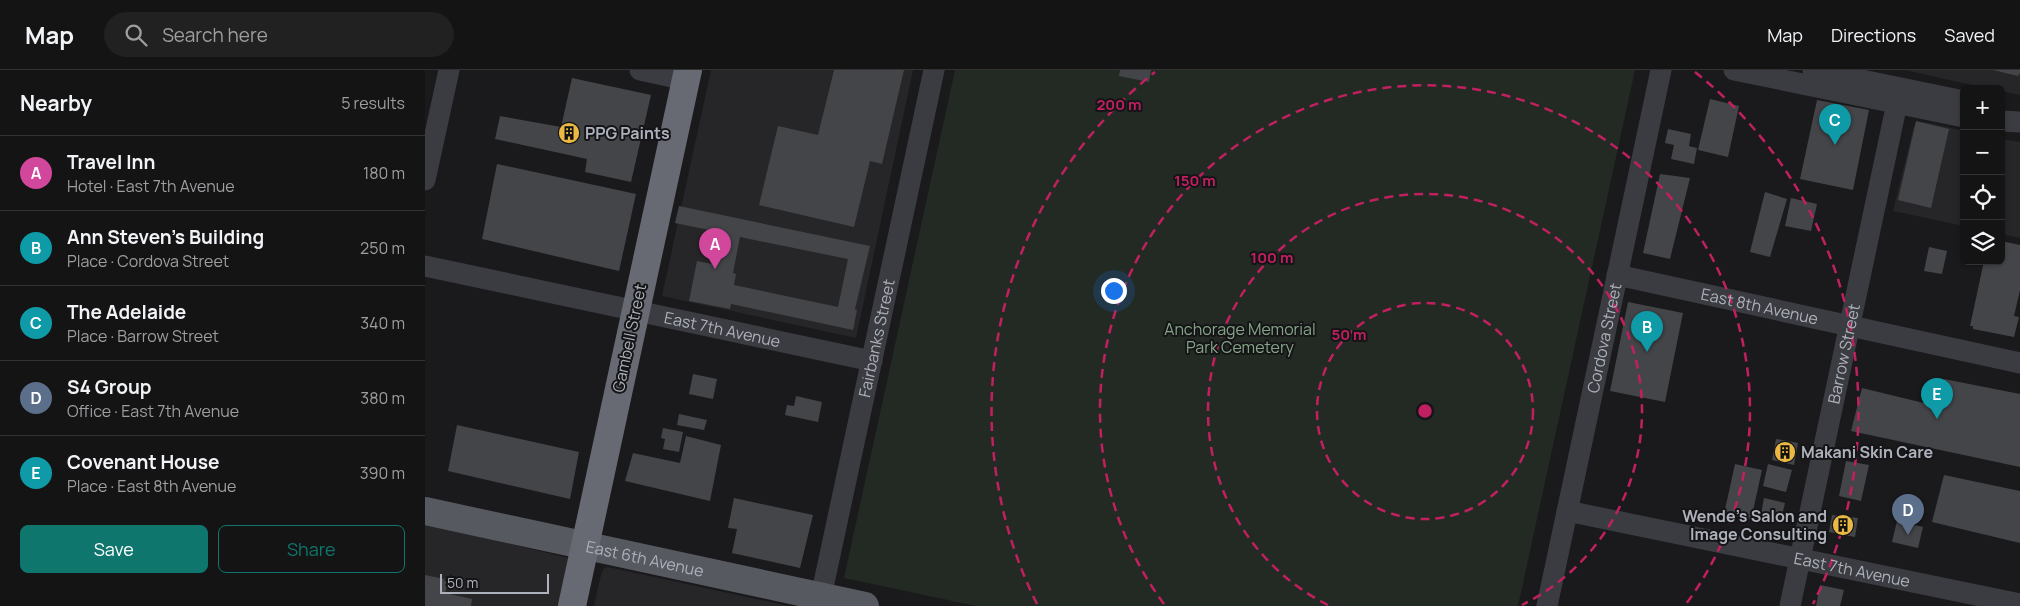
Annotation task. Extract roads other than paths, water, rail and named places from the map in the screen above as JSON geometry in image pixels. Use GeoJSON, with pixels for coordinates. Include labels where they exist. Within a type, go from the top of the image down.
{"type":"FeatureCollection","features":[{"type":"Feature","properties":{"kind":"highway","name":"Gambell Street"},"geometry":{"type":"LineString","coordinates":[[572,606],[687,75]]}},
{"type":"Feature","properties":{"kind":"main road","name":"East 6th Avenue"},"geometry":{"type":"LineString","coordinates":[[425,511],[585,546],[820,602],[865,606]]}},
{"type":"Feature","properties":{"kind":"street"},"geometry":{"type":"LineString","coordinates":[[425,180],[449,70]]}},
{"type":"Feature","properties":{"kind":"street"},"geometry":{"type":"LineString","coordinates":[[639,70],[687,75]]}},
{"type":"Feature","properties":{"kind":"street","name":"Fairbanks Street"},"geometry":{"type":"LineString","coordinates":[[820,602],[934,70]]}},
{"type":"Feature","properties":{"kind":"street","name":"Cordova Street"},"geometry":{"type":"LineString","coordinates":[[1547,606],[1661,70]]}},
{"type":"Feature","properties":{"kind":"street"},"geometry":{"type":"LineString","coordinates":[[1735,70],[1960,116]]}},
{"type":"Feature","properties":{"kind":"street"},"geometry":{"type":"LineString","coordinates":[[1813,70],[1960,100]]}},
{"type":"Feature","properties":{"kind":"street","name":"Barrow Street"},"geometry":{"type":"LineString","coordinates":[[1790,606],[1897,103]]}},
{"type":"Feature","properties":{"kind":"street","name":"East 7th Avenue"},"geometry":{"type":"LineString","coordinates":[[425,266],[872,361]]}},
{"type":"Feature","properties":{"kind":"street","name":"East 8th Avenue"},"geometry":{"type":"LineString","coordinates":[[1617,275],[2020,364]]}},
{"type":"Feature","properties":{"kind":"street","name":"East 7th Avenue"},"geometry":{"type":"LineString","coordinates":[[1567,511],[2020,604]]}},
{"type":"Feature","properties":{"kind":"place","name":"PPG Paints"},"geometry":{"type":"Point","coordinates":[569,133]}},
{"type":"Feature","properties":{"kind":"place","name":"The Adelaide"},"geometry":{"type":"Point","coordinates":[1835,145]}},
{"type":"Feature","properties":{"kind":"place","name":"Travel Inn"},"geometry":{"type":"Point","coordinates":[715,269]}},
{"type":"Feature","properties":{"kind":"place","name":"Ann Steven's Building"},"geometry":{"type":"Point","coordinates":[1647,352]}},
{"type":"Feature","properties":{"kind":"place","name":"Covenant House"},"geometry":{"type":"Point","coordinates":[1937,419]}},
{"type":"Feature","properties":{"kind":"place","name":"Makani Skin Care"},"geometry":{"type":"Point","coordinates":[1785,452]}},
{"type":"Feature","properties":{"kind":"place","name":"Wende's Salon and Image Consulting"},"geometry":{"type":"Point","coordinates":[1843,525]}},
{"type":"Feature","properties":{"kind":"place","name":"S4 Group"},"geometry":{"type":"Point","coordinates":[1908,535]}},
{"type":"Feature","properties":{"kind":"park label","name":"Anchorage Memorial Park Cemetery"},"geometry":{"type":"Point","coordinates":[1240,338]}}]}
